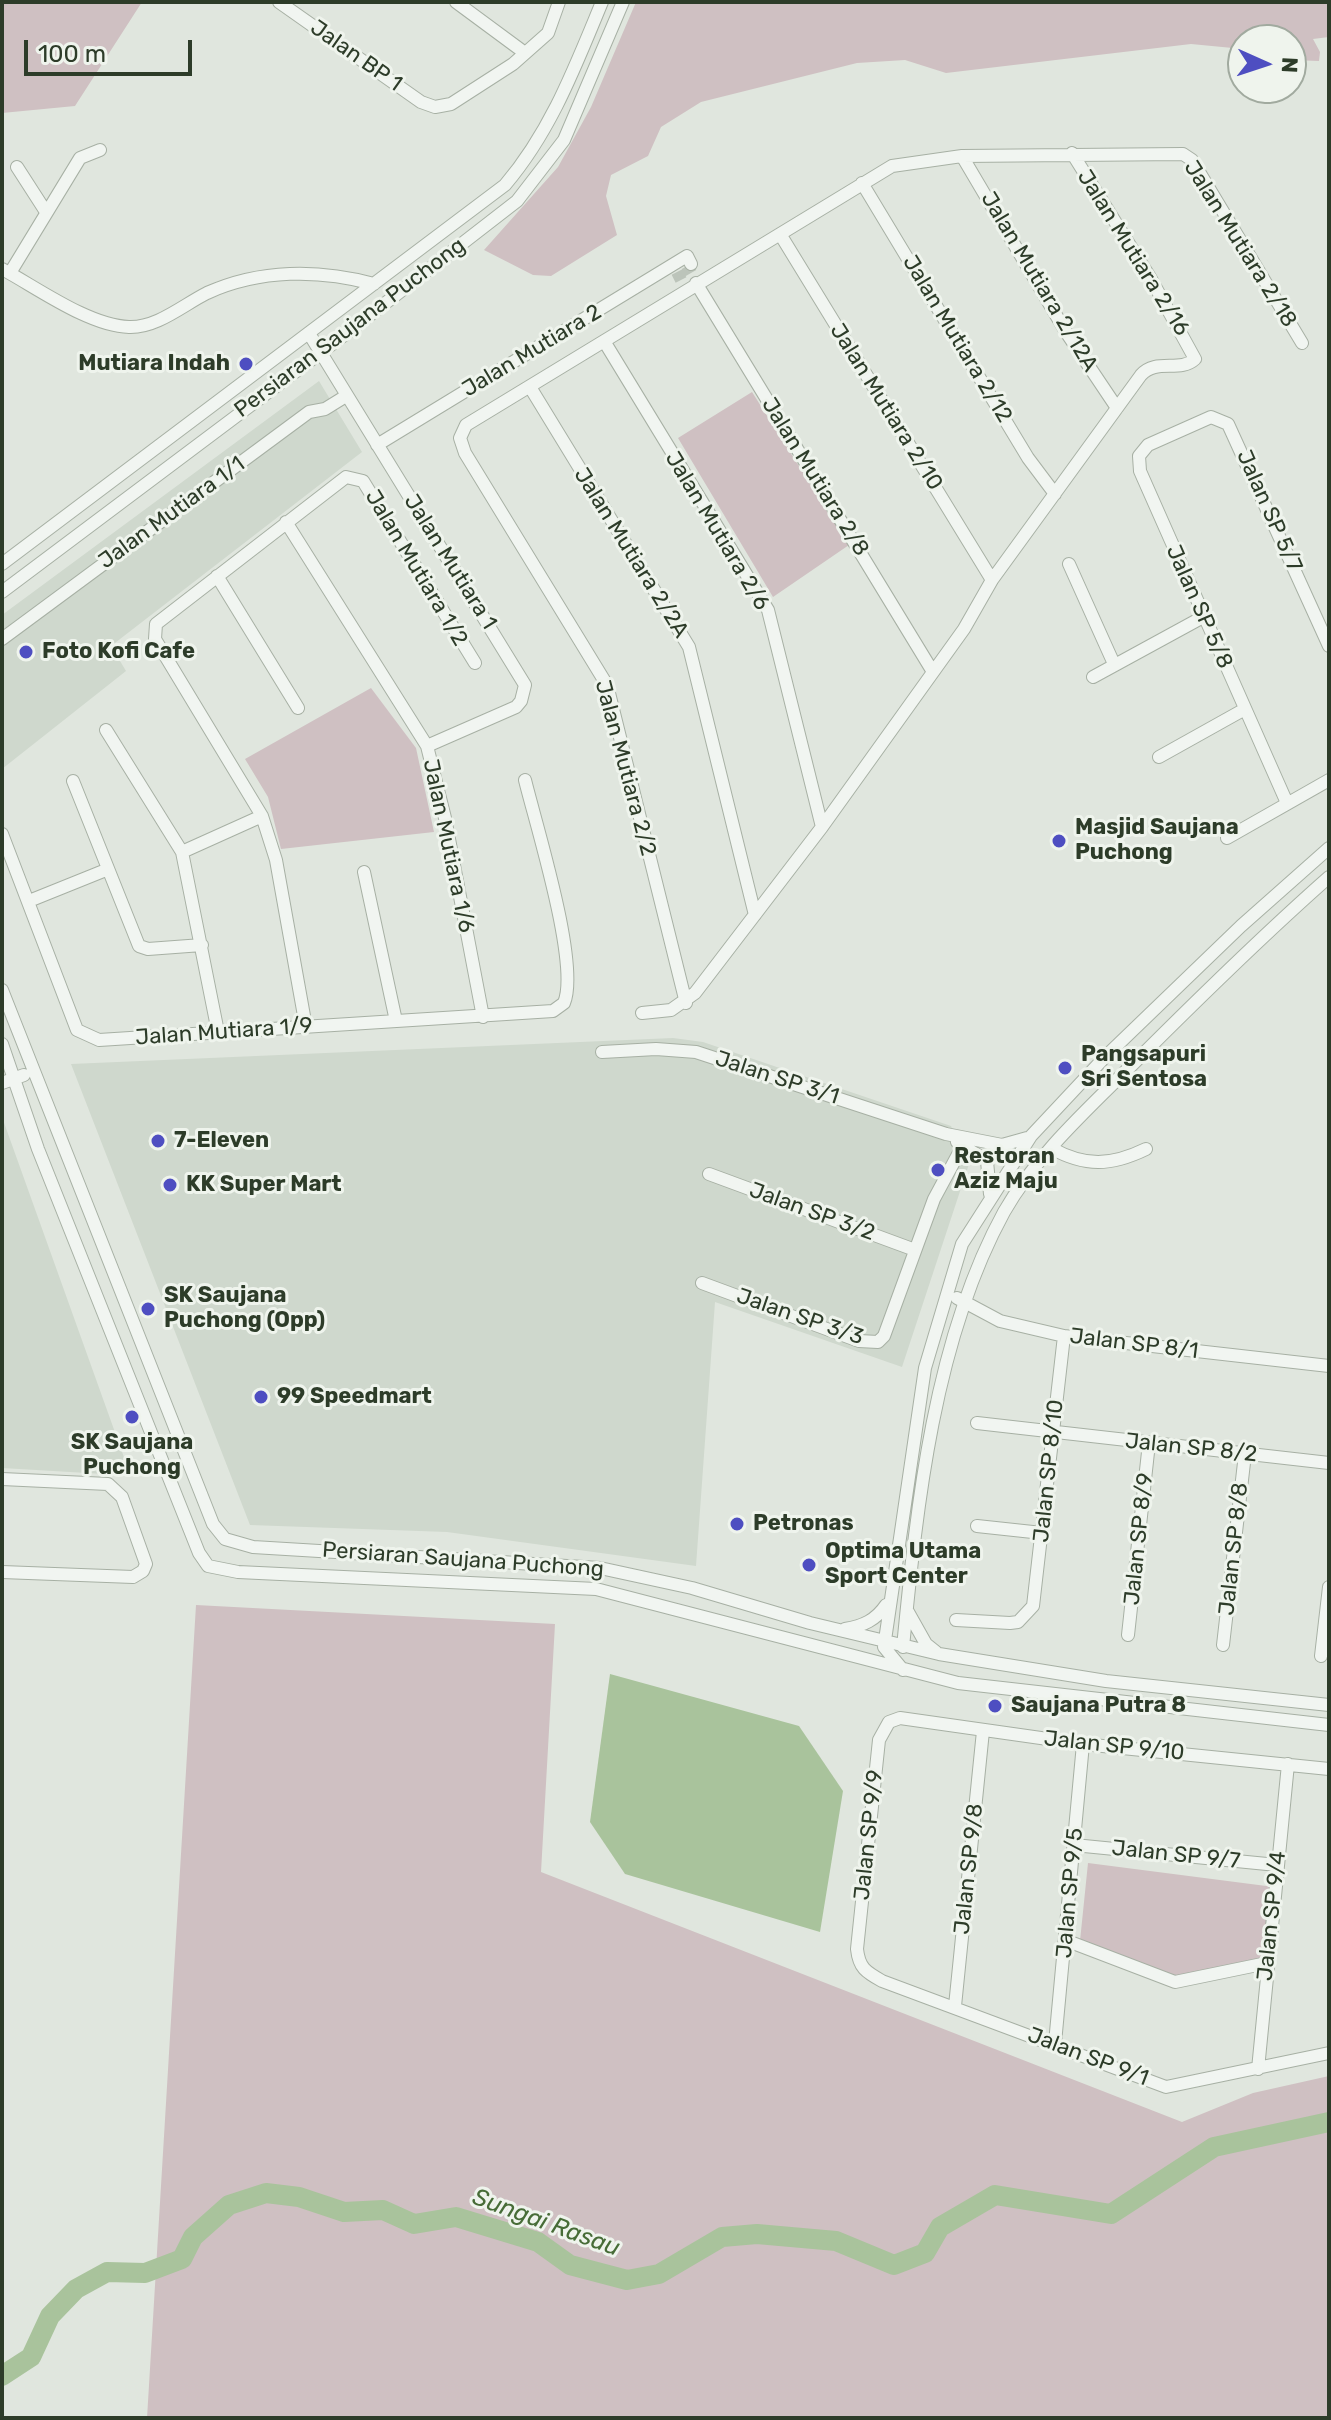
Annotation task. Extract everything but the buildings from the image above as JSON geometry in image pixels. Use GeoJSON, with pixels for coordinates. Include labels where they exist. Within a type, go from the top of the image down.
{"type":"FeatureCollection","features":[{"type":"Feature","properties":{"kind":"street","name":"Jalan BP 1"},"geometry":{"type":"LineString","coordinates":[[279,2],[421,102],[435,107],[451,104],[525,53]]}},
{"type":"Feature","properties":{"kind":"street"},"geometry":{"type":"LineString","coordinates":[[456,2],[525,53],[548,33],[559,2]]}},
{"type":"Feature","properties":{"kind":"street","name":"Persiaran Saujana Puchong"},"geometry":{"type":"LineString","coordinates":[[2,564],[310,335],[505,185],[524,163],[561,100],[602,2]]}},
{"type":"Feature","properties":{"kind":"street","name":"Persiaran Saujana Puchong"},"geometry":{"type":"LineString","coordinates":[[2,592],[517,201],[564,140],[623,2]]}},
{"type":"Feature","properties":{"kind":"street"},"geometry":{"type":"LineString","coordinates":[[100,150],[80,158],[6,271],[67,306],[129,327],[167,316],[209,292],[278,274],[313,272],[374,284]]}},
{"type":"Feature","properties":{"kind":"street","name":"Jalan Mutiara 2/18"},"geometry":{"type":"LineString","coordinates":[[1072,153],[1174,152],[1192,160],[1302,343]]}},
{"type":"Feature","properties":{"kind":"street"},"geometry":{"type":"LineString","coordinates":[[530,387],[604,341],[685,274],[780,234],[862,183],[905,161],[1072,153]]}},
{"type":"Feature","properties":{"kind":"street","name":"Jalan Mutiara 2/16"},"geometry":{"type":"LineString","coordinates":[[1072,153],[1194,353],[1192,363],[1146,370],[1117,408]]}},
{"type":"Feature","properties":{"kind":"street","name":"Jalan Mutiara 2/12A"},"geometry":{"type":"LineString","coordinates":[[962,156],[1066,332],[1117,408]]}},
{"type":"Feature","properties":{"kind":"street"},"geometry":{"type":"LineString","coordinates":[[17,167],[46,212]]}},
{"type":"Feature","properties":{"kind":"street","name":"Jalan Mutiara 2/12"},"geometry":{"type":"LineString","coordinates":[[862,183],[1028,458],[1055,494]]}},
{"type":"Feature","properties":{"kind":"street","name":"Jalan Mutiara 2/10"},"geometry":{"type":"LineString","coordinates":[[780,234],[992,580]]}},
{"type":"Feature","properties":{"kind":"street","name":"Jalan Mutiara 2"},"geometry":{"type":"LineString","coordinates":[[377,445],[685,274]]}},
{"type":"Feature","properties":{"kind":"street","name":"Jalan Mutiara 2/8"},"geometry":{"type":"LineString","coordinates":[[685,274],[933,672]]}},
{"type":"Feature","properties":{"kind":"street","name":"Jalan Mutiara 1"},"geometry":{"type":"LineString","coordinates":[[310,335],[525,685],[516,707],[427,746]]}},
{"type":"Feature","properties":{"kind":"street","name":"Jalan Mutiara 2/6"},"geometry":{"type":"LineString","coordinates":[[604,341],[768,610],[822,827]]}},
{"type":"Feature","properties":{"kind":"street","name":"Jalan Mutiara 2/2"},"geometry":{"type":"LineString","coordinates":[[530,387],[466,425],[460,438],[465,453],[607,685],[686,1003]]}},
{"type":"Feature","properties":{"kind":"street","name":"Jalan Mutiara 2/2A"},"geometry":{"type":"LineString","coordinates":[[530,387],[689,647],[755,915]]}},
{"type":"Feature","properties":{"kind":"street","name":"Jalan Mutiara 1/1"},"geometry":{"type":"LineString","coordinates":[[2,639],[309,412],[325,409],[346,396]]}},
{"type":"Feature","properties":{"kind":"street"},"geometry":{"type":"LineString","coordinates":[[642,1013],[671,1010],[686,1003],[822,827],[933,672],[992,580],[1117,408]]}},
{"type":"Feature","properties":{"kind":"street","name":"Jalan SP 5/7"},"geometry":{"type":"LineString","coordinates":[[1182,430],[1211,417],[1228,424],[1329,646]]}},
{"type":"Feature","properties":{"kind":"street","name":"Jalan SP 5/8"},"geometry":{"type":"LineString","coordinates":[[1182,430],[1148,445],[1139,456],[1140,471],[1287,803]]}},
{"type":"Feature","properties":{"kind":"street","name":"Jalan Mutiara 1/2"},"geometry":{"type":"LineString","coordinates":[[286,522],[346,477],[363,481],[475,663]]}},
{"type":"Feature","properties":{"kind":"street"},"geometry":{"type":"LineString","coordinates":[[286,522],[156,624],[153,632],[262,816],[276,860],[306,1027]]}},
{"type":"Feature","properties":{"kind":"street","name":"Jalan Mutiara 1/6"},"geometry":{"type":"LineString","coordinates":[[286,522],[427,746],[445,818],[483,1017]]}},
{"type":"Feature","properties":{"kind":"street"},"geometry":{"type":"LineString","coordinates":[[1069,564],[1114,664]]}},
{"type":"Feature","properties":{"kind":"street"},"geometry":{"type":"LineString","coordinates":[[217,576],[298,708]]}},
{"type":"Feature","properties":{"kind":"street"},"geometry":{"type":"LineString","coordinates":[[1093,677],[1203,617]]}},
{"type":"Feature","properties":{"kind":"street"},"geometry":{"type":"LineString","coordinates":[[1159,757],[1245,709]]}},
{"type":"Feature","properties":{"kind":"street"},"geometry":{"type":"LineString","coordinates":[[106,730],[182,852],[218,1032]]}},
{"type":"Feature","properties":{"kind":"street","name":"Jalan Mutiara 1/9"},"geometry":{"type":"LineString","coordinates":[[2,834],[77,1030],[86,1037],[99,1040],[553,1011],[564,1003],[568,986],[560,924],[525,780]]}},
{"type":"Feature","properties":{"kind":"street"},"geometry":{"type":"LineString","coordinates":[[1227,838],[1329,780]]}},
{"type":"Feature","properties":{"kind":"street"},"geometry":{"type":"LineString","coordinates":[[73,781],[106,870],[139,946],[148,949],[202,945]]}},
{"type":"Feature","properties":{"kind":"street"},"geometry":{"type":"LineString","coordinates":[[182,852],[262,816]]}},
{"type":"Feature","properties":{"kind":"street"},"geometry":{"type":"LineString","coordinates":[[903,1670],[889,1657],[884,1642],[889,1600],[925,1368],[962,1244],[1031,1136],[1105,1057],[1230,936],[1329,848]]}},
{"type":"Feature","properties":{"kind":"street"},"geometry":{"type":"LineString","coordinates":[[29,901],[106,870]]}},
{"type":"Feature","properties":{"kind":"street"},"geometry":{"type":"LineString","coordinates":[[364,872],[396,1021]]}},
{"type":"Feature","properties":{"kind":"street"},"geometry":{"type":"LineString","coordinates":[[861,1660],[889,1657],[903,1647],[941,1387],[964,1302],[1006,1210],[1051,1148],[1257,941],[1329,877]]}},
{"type":"Feature","properties":{"kind":"street","name":"Persiaran Saujana Puchong"},"geometry":{"type":"LineString","coordinates":[[2,990],[213,1524],[225,1539],[253,1547],[569,1565],[655,1578],[884,1642],[939,1654],[1106,1681],[1329,1705]]}},
{"type":"Feature","properties":{"kind":"street","name":"Persiaran Saujana Puchong"},"geometry":{"type":"LineString","coordinates":[[2,1044],[38,1149],[199,1553],[208,1566],[238,1572],[596,1589],[958,1683],[1329,1725]]}},
{"type":"Feature","properties":{"kind":"street","name":"Jalan SP 3/1"},"geometry":{"type":"LineString","coordinates":[[602,1052],[656,1049],[696,1052],[946,1134],[1002,1145],[1031,1136]]}},
{"type":"Feature","properties":{"kind":"street"},"geometry":{"type":"LineString","coordinates":[[2,1083],[34,1070]]}},
{"type":"Feature","properties":{"kind":"street","name":"Jalan SP 3/1"},"geometry":{"type":"LineString","coordinates":[[946,1134],[987,1161],[990,1197]]}},
{"type":"Feature","properties":{"kind":"street","name":"Jalan SP 3/3"},"geometry":{"type":"LineString","coordinates":[[702,1283],[859,1341],[878,1342],[884,1336],[934,1199],[962,1147]]}},
{"type":"Feature","properties":{"kind":"street"},"geometry":{"type":"LineString","coordinates":[[1051,1148],[1078,1162],[1093,1164],[1125,1159],[1146,1149]]}},
{"type":"Feature","properties":{"kind":"street","name":"Jalan SP 3/2"},"geometry":{"type":"LineString","coordinates":[[709,1174],[915,1250]]}},
{"type":"Feature","properties":{"kind":"street","name":"Jalan SP 8/1"},"geometry":{"type":"LineString","coordinates":[[947,1292],[1000,1321],[1064,1336],[1329,1366]]}},
{"type":"Feature","properties":{"kind":"street","name":"Jalan SP 8/10"},"geometry":{"type":"LineString","coordinates":[[956,1620],[1010,1623],[1026,1615],[1033,1606],[1064,1336]]}},
{"type":"Feature","properties":{"kind":"street","name":"Jalan SP 8/2"},"geometry":{"type":"LineString","coordinates":[[977,1423],[1329,1463]]}},
{"type":"Feature","properties":{"kind":"street","name":"Jalan SP 8/9"},"geometry":{"type":"LineString","coordinates":[[1128,1635],[1149,1443]]}},
{"type":"Feature","properties":{"kind":"street","name":"Jalan SP 8/8"},"geometry":{"type":"LineString","coordinates":[[1223,1645],[1245,1454]]}},
{"type":"Feature","properties":{"kind":"street"},"geometry":{"type":"LineString","coordinates":[[2,1479],[108,1484],[122,1497],[146,1555],[143,1571],[133,1577],[2,1572]]}},
{"type":"Feature","properties":{"kind":"street"},"geometry":{"type":"LineString","coordinates":[[977,1526],[1042,1533]]}},
{"type":"Feature","properties":{"kind":"street"},"geometry":{"type":"LineString","coordinates":[[551,1586],[569,1565],[596,1589]]}},
{"type":"Feature","properties":{"kind":"street"},"geometry":{"type":"LineString","coordinates":[[1321,1656],[1329,1587]]}},
{"type":"Feature","properties":{"kind":"street"},"geometry":{"type":"LineString","coordinates":[[842,1630],[871,1620],[889,1600]]}},
{"type":"Feature","properties":{"kind":"street"},"geometry":{"type":"LineString","coordinates":[[907,1609],[926,1644],[939,1654]]}},
{"type":"Feature","properties":{"kind":"street","name":"Jalan SP 9/10"},"geometry":{"type":"LineString","coordinates":[[900,1718],[1083,1744],[1329,1769]]}},
{"type":"Feature","properties":{"kind":"street","name":"Jalan SP 9/9"},"geometry":{"type":"LineString","coordinates":[[859,1963],[857,1949],[879,1740],[889,1722],[900,1718]]}},
{"type":"Feature","properties":{"kind":"street","name":"Jalan SP 9/8"},"geometry":{"type":"LineString","coordinates":[[955,2006],[983,1731]]}},
{"type":"Feature","properties":{"kind":"street","name":"Jalan SP 9/5"},"geometry":{"type":"LineString","coordinates":[[1055,2043],[1083,1744]]}},
{"type":"Feature","properties":{"kind":"street","name":"Jalan SP 9/4"},"geometry":{"type":"LineString","coordinates":[[1258,2069],[1288,1764]]}},
{"type":"Feature","properties":{"kind":"street","name":"Jalan SP 9/7"},"geometry":{"type":"LineString","coordinates":[[1074,1845],[1277,1865]]}},
{"type":"Feature","properties":{"kind":"street"},"geometry":{"type":"LineString","coordinates":[[1065,1940],[1175,1982],[1267,1963]]}},
{"type":"Feature","properties":{"kind":"street","name":"Jalan SP 9/1"},"geometry":{"type":"LineString","coordinates":[[859,1963],[866,1972],[882,1981],[1168,2087],[1329,2053]]}},
{"type":"Feature","properties":{"kind":"shaded area"},"geometry":{"type":"Polygon","coordinates":[[[2,2],[142,2],[75,106],[2,113],[2,2]]]}},
{"type":"Feature","properties":{"kind":"shaded area"},"geometry":{"type":"Polygon","coordinates":[[[636,2],[1329,2],[1329,37],[1313,39],[1320,52],[1319,61],[1307,61],[1307,24],[1227,24],[1227,47],[1191,44],[946,73],[905,60],[857,63],[701,102],[661,127],[648,156],[611,175],[606,196],[617,235],[551,276],[533,275],[484,250],[558,167],[591,107],[636,2]]]}},
{"type":"Feature","properties":{"kind":"shaded area"},"geometry":{"type":"Polygon","coordinates":[[[319,381],[362,452],[111,646],[126,671],[2,769],[2,615],[319,381]]]}},
{"type":"Feature","properties":{"kind":"shaded area"},"geometry":{"type":"Polygon","coordinates":[[[752,392],[849,545],[773,597],[678,438],[752,392]]]}},
{"type":"Feature","properties":{"kind":"shaded area"},"geometry":{"type":"Polygon","coordinates":[[[371,688],[416,748],[434,832],[281,849],[268,797],[245,759],[371,688]]]}},
{"type":"Feature","properties":{"kind":"shaded area"},"geometry":{"type":"Polygon","coordinates":[[[673,1038],[703,1042],[951,1126],[969,1164],[902,1367],[715,1302],[696,1566],[447,1532],[250,1525],[71,1064],[673,1038]]]}},
{"type":"Feature","properties":{"kind":"shaded area"},"geometry":{"type":"Polygon","coordinates":[[[2,1117],[126,1463],[121,1475],[2,1468],[2,1117]]]}},
{"type":"Feature","properties":{"kind":"shaded area"},"geometry":{"type":"Polygon","coordinates":[[[196,1605],[555,1624],[541,1872],[1182,2122],[1253,2093],[1329,2076],[1329,2418],[147,2418],[196,1605]]]}},
{"type":"Feature","properties":{"kind":"shaded area"},"geometry":{"type":"Polygon","coordinates":[[[610,1674],[799,1726],[843,1791],[820,1932],[625,1874],[590,1822],[610,1674]]]}},
{"type":"Feature","properties":{"kind":"shaded area"},"geometry":{"type":"Polygon","coordinates":[[[1088,1863],[1274,1887],[1265,1960],[1180,1979],[1080,1941],[1088,1863]]]}},
{"type":"Feature","properties":{"kind":"waterway","name":"Sungai Rasau"},"geometry":{"type":"LineString","coordinates":[[2,2376],[31,2357],[50,2316],[76,2289],[107,2272],[145,2273],[182,2259],[193,2237],[229,2205],[266,2193],[299,2197],[344,2212],[383,2210],[414,2224],[456,2217],[538,2242],[570,2265],[627,2280],[659,2274],[722,2237],[757,2234],[836,2241],[894,2265],[925,2253],[940,2227],[995,2195],[1111,2214],[1214,2147],[1329,2122]]}},
{"type":"Feature","properties":{"kind":"tunnel"},"geometry":{"type":"LineString","coordinates":[[687,266],[691,273]]}},
{"type":"Feature","properties":{"kind":"tunnel"},"geometry":{"type":"LineString","coordinates":[[677,272],[681,280]]}},
{"type":"Feature","properties":{"kind":"place","name":"Mutiara Indah"},"geometry":{"type":"Point","coordinates":[246,364]}},
{"type":"Feature","properties":{"kind":"place","name":"Foto Kofi Cafe"},"geometry":{"type":"Point","coordinates":[26,652]}},
{"type":"Feature","properties":{"kind":"place","name":"Masjid Saujana Puchong"},"geometry":{"type":"Point","coordinates":[1059,841]}},
{"type":"Feature","properties":{"kind":"place","name":"Pangsapuri Sri Sentosa"},"geometry":{"type":"Point","coordinates":[1065,1068]}},
{"type":"Feature","properties":{"kind":"place","name":"7-Eleven"},"geometry":{"type":"Point","coordinates":[158,1141]}},
{"type":"Feature","properties":{"kind":"place","name":"Restoran Aziz Maju"},"geometry":{"type":"Point","coordinates":[938,1170]}},
{"type":"Feature","properties":{"kind":"place","name":"KK Super Mart"},"geometry":{"type":"Point","coordinates":[170,1185]}},
{"type":"Feature","properties":{"kind":"place","name":"SK Saujana Puchong (Opp)"},"geometry":{"type":"Point","coordinates":[148,1309]}},
{"type":"Feature","properties":{"kind":"place","name":"99 Speedmart"},"geometry":{"type":"Point","coordinates":[261,1397]}},
{"type":"Feature","properties":{"kind":"place","name":"SK Saujana Puchong"},"geometry":{"type":"Point","coordinates":[132,1417]}},
{"type":"Feature","properties":{"kind":"place","name":"Petronas"},"geometry":{"type":"Point","coordinates":[737,1524]}},
{"type":"Feature","properties":{"kind":"place","name":"Optima Utama Sport Center"},"geometry":{"type":"Point","coordinates":[809,1565]}},
{"type":"Feature","properties":{"kind":"place","name":"Saujana Putra 8"},"geometry":{"type":"Point","coordinates":[995,1706]}}]}
